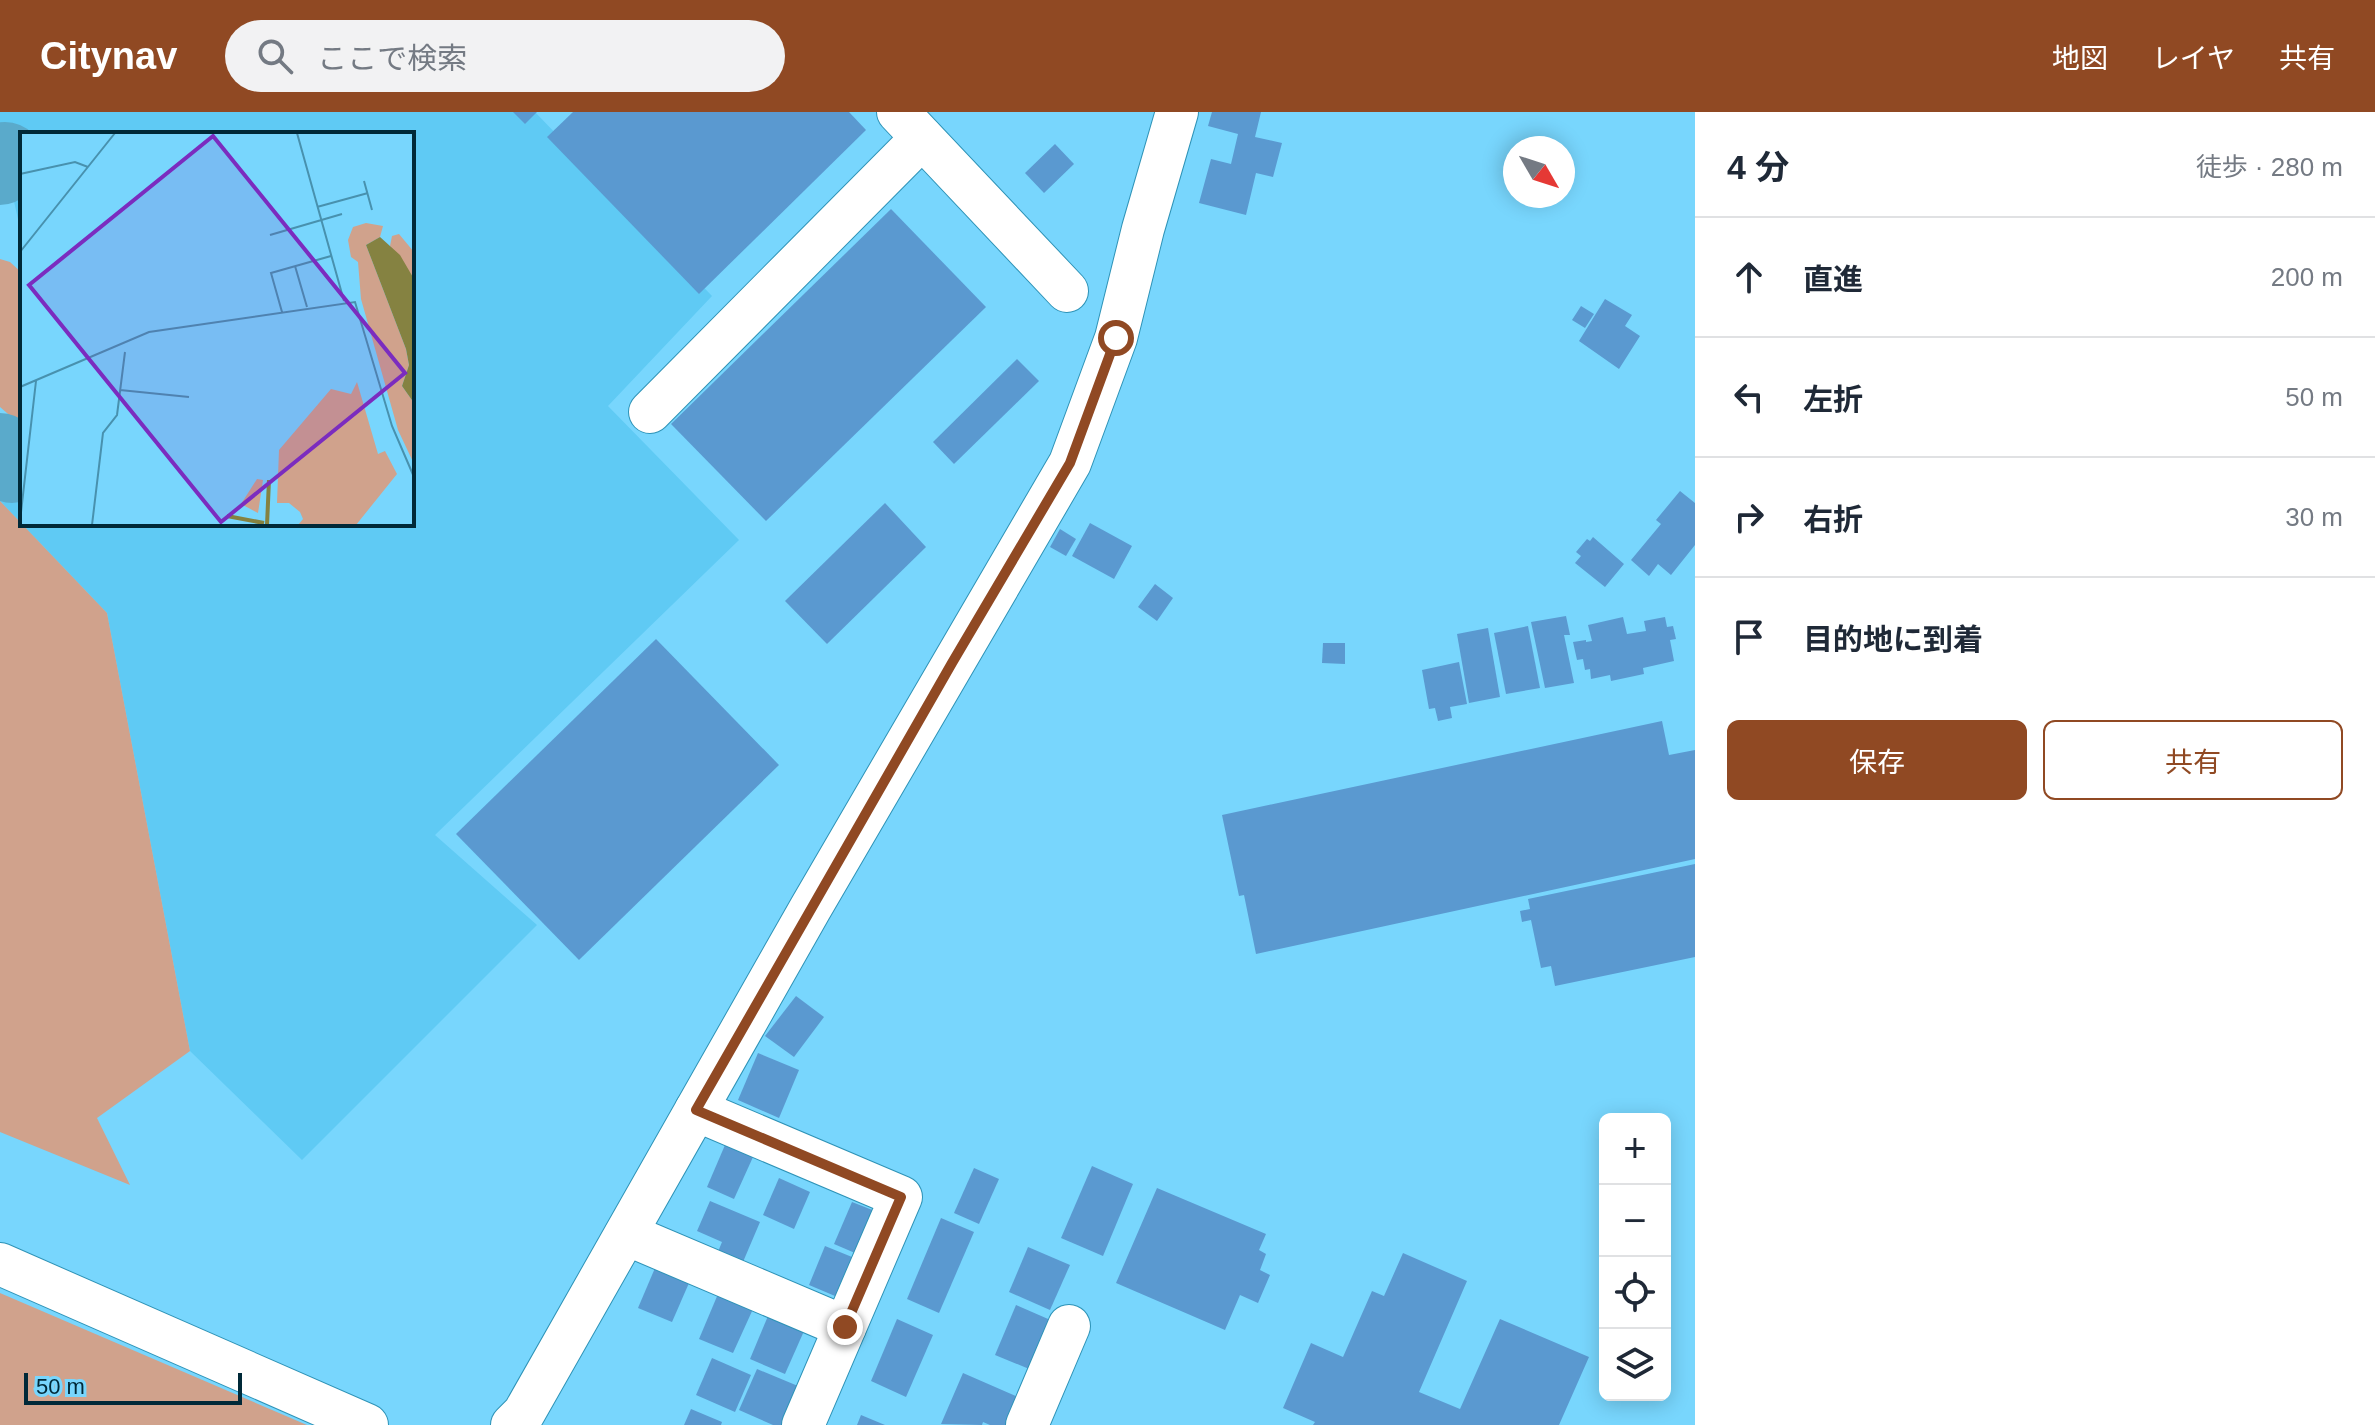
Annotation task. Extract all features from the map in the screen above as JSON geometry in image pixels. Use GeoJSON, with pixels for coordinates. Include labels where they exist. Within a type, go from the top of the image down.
{"type":"FeatureCollection","features":[{"type":"Feature","properties":{"kind":"street"},"geometry":{"type":"LineString","coordinates":[[529,1421],[626,1234],[696,1110],[944,676],[1070,463],[1116,338],[1177,112]]}},
{"type":"Feature","properties":{"kind":"street"},"geometry":{"type":"LineString","coordinates":[[650,412],[910,125],[1067,291]]}},
{"type":"Feature","properties":{"kind":"street"},"geometry":{"type":"LineString","coordinates":[[696,1110],[901,1197],[803,1425]]}},
{"type":"Feature","properties":{"kind":"street"},"geometry":{"type":"LineString","coordinates":[[626,1234],[845,1327]]}},
{"type":"Feature","properties":{"kind":"street"},"geometry":{"type":"LineString","coordinates":[[0,1264],[367,1425]]}},
{"type":"Feature","properties":{"kind":"street"},"geometry":{"type":"LineString","coordinates":[[1027,1425],[1069,1326]]}},
{"type":"Feature","properties":{"kind":"shaded area"},"geometry":{"type":"Polygon","coordinates":[[[0,112],[535,112],[712,296],[608,406],[739,540],[435,835],[537,925],[302,1160],[190,1051],[107,613],[24,526],[414,526],[414,132],[20,132],[20,228],[0,139],[0,112]]]}},
{"type":"Feature","properties":{"kind":"shaded area"},"geometry":{"type":"Polygon","coordinates":[[[0,259],[10,262],[20,271],[20,424],[0,407],[0,259]]]}},
{"type":"Feature","properties":{"kind":"shaded area"},"geometry":{"type":"Polygon","coordinates":[[[20,457],[20,522],[0,501],[0,475],[20,457]]]}},
{"type":"Feature","properties":{"kind":"shaded area"},"geometry":{"type":"Polygon","coordinates":[[[0,501],[20,522],[20,526],[24,526],[107,613],[190,1051],[97,1118],[130,1185],[0,1132],[0,501]]]}},
{"type":"Feature","properties":{"kind":"shaded area"},"geometry":{"type":"Polygon","coordinates":[[[0,1293],[307,1425],[0,1425],[0,1293]]]}},
{"type":"Feature","properties":{"kind":"building"},"geometry":{"type":"Polygon","coordinates":[[[513,112],[537,112],[525,124],[513,112]]]}},
{"type":"Feature","properties":{"kind":"building"},"geometry":{"type":"Polygon","coordinates":[[[573,112],[849,112],[866,130],[699,294],[547,137],[573,112]]]}},
{"type":"Feature","properties":{"kind":"building"},"geometry":{"type":"Polygon","coordinates":[[[1212,112],[1261,112],[1255,137],[1282,143],[1273,177],[1256,173],[1246,215],[1199,203],[1211,159],[1231,164],[1238,134],[1208,126],[1212,112]]]}},
{"type":"Feature","properties":{"kind":"building"},"geometry":{"type":"Polygon","coordinates":[[[1055,144],[1074,164],[1044,193],[1025,173],[1055,144]]]}},
{"type":"Feature","properties":{"kind":"building"},"geometry":{"type":"Polygon","coordinates":[[[891,209],[986,307],[766,521],[671,424],[891,209]]]}},
{"type":"Feature","properties":{"kind":"building"},"geometry":{"type":"Polygon","coordinates":[[[1605,299],[1632,315],[1625,326],[1640,336],[1619,369],[1579,341],[1605,299]]]}},
{"type":"Feature","properties":{"kind":"building"},"geometry":{"type":"Polygon","coordinates":[[[1581,306],[1594,314],[1585,328],[1572,320],[1581,306]]]}},
{"type":"Feature","properties":{"kind":"building"},"geometry":{"type":"Polygon","coordinates":[[[1017,359],[1039,381],[954,464],[933,442],[1017,359]]]}},
{"type":"Feature","properties":{"kind":"building"},"geometry":{"type":"Polygon","coordinates":[[[1680,491],[1695,503],[1695,545],[1671,575],[1658,564],[1649,576],[1631,560],[1661,524],[1656,520],[1680,491]]]}},
{"type":"Feature","properties":{"kind":"building"},"geometry":{"type":"Polygon","coordinates":[[[885,503],[926,547],[827,644],[785,601],[885,503]]]}},
{"type":"Feature","properties":{"kind":"building"},"geometry":{"type":"Polygon","coordinates":[[[1090,523],[1132,546],[1114,579],[1072,556],[1090,523]]]}},
{"type":"Feature","properties":{"kind":"building"},"geometry":{"type":"Polygon","coordinates":[[[1060,529],[1076,539],[1066,556],[1050,547],[1060,529]]]}},
{"type":"Feature","properties":{"kind":"building"},"geometry":{"type":"Polygon","coordinates":[[[1593,537],[1624,564],[1605,587],[1575,563],[1581,556],[1576,552],[1587,539],[1590,541],[1593,537]]]}},
{"type":"Feature","properties":{"kind":"building"},"geometry":{"type":"Polygon","coordinates":[[[1155,584],[1173,598],[1157,621],[1138,607],[1155,584]]]}},
{"type":"Feature","properties":{"kind":"building"},"geometry":{"type":"Polygon","coordinates":[[[1566,616],[1570,635],[1564,635],[1574,683],[1545,688],[1531,622],[1566,616]]]}},
{"type":"Feature","properties":{"kind":"building"},"geometry":{"type":"Polygon","coordinates":[[[1623,617],[1627,634],[1646,631],[1644,621],[1665,617],[1667,627],[1673,626],[1676,639],[1670,640],[1674,661],[1643,668],[1644,674],[1611,681],[1610,675],[1591,679],[1590,669],[1585,670],[1583,659],[1577,660],[1573,642],[1592,641],[1588,625],[1623,617]]]}},
{"type":"Feature","properties":{"kind":"building"},"geometry":{"type":"Polygon","coordinates":[[[1528,626],[1540,688],[1506,694],[1494,633],[1528,626]]]}},
{"type":"Feature","properties":{"kind":"building"},"geometry":{"type":"Polygon","coordinates":[[[1488,628],[1500,697],[1469,703],[1457,634],[1488,628]]]}},
{"type":"Feature","properties":{"kind":"building"},"geometry":{"type":"Polygon","coordinates":[[[656,639],[779,765],[579,960],[456,834],[656,639]]]}},
{"type":"Feature","properties":{"kind":"building"},"geometry":{"type":"Polygon","coordinates":[[[1323,643],[1345,643],[1345,664],[1322,663],[1323,643]]]}},
{"type":"Feature","properties":{"kind":"building"},"geometry":{"type":"Polygon","coordinates":[[[1459,662],[1467,704],[1450,707],[1452,718],[1438,721],[1435,708],[1429,709],[1422,670],[1459,662]]]}},
{"type":"Feature","properties":{"kind":"building"},"geometry":{"type":"Polygon","coordinates":[[[1662,721],[1669,755],[1695,750],[1695,859],[1256,954],[1244,895],[1239,896],[1222,815],[1662,721]]]}},
{"type":"Feature","properties":{"kind":"building"},"geometry":{"type":"Polygon","coordinates":[[[1695,864],[1695,957],[1555,986],[1551,966],[1541,968],[1531,920],[1522,922],[1520,911],[1530,909],[1528,899],[1695,864]]]}},
{"type":"Feature","properties":{"kind":"building"},"geometry":{"type":"Polygon","coordinates":[[[796,996],[824,1017],[794,1057],[765,1036],[796,996]]]}},
{"type":"Feature","properties":{"kind":"building"},"geometry":{"type":"Polygon","coordinates":[[[758,1053],[799,1070],[779,1118],[738,1100],[758,1053]]]}},
{"type":"Feature","properties":{"kind":"building"},"geometry":{"type":"Polygon","coordinates":[[[725,1145],[753,1157],[734,1199],[707,1187],[725,1145]]]}},
{"type":"Feature","properties":{"kind":"building"},"geometry":{"type":"Polygon","coordinates":[[[1092,1166],[1133,1184],[1103,1256],[1061,1238],[1092,1166]]]}},
{"type":"Feature","properties":{"kind":"building"},"geometry":{"type":"Polygon","coordinates":[[[974,1168],[999,1179],[979,1224],[954,1213],[974,1168]]]}},
{"type":"Feature","properties":{"kind":"building"},"geometry":{"type":"Polygon","coordinates":[[[779,1178],[810,1192],[794,1229],[763,1215],[779,1178]]]}},
{"type":"Feature","properties":{"kind":"building"},"geometry":{"type":"Polygon","coordinates":[[[1157,1188],[1266,1234],[1259,1250],[1266,1254],[1260,1270],[1270,1275],[1258,1303],[1240,1295],[1225,1330],[1116,1283],[1157,1188]]]}},
{"type":"Feature","properties":{"kind":"building"},"geometry":{"type":"Polygon","coordinates":[[[710,1201],[760,1222],[740,1269],[715,1259],[722,1242],[697,1231],[710,1201]]]}},
{"type":"Feature","properties":{"kind":"building"},"geometry":{"type":"Polygon","coordinates":[[[852,1202],[880,1213],[862,1256],[834,1244],[852,1202]]]}},
{"type":"Feature","properties":{"kind":"building"},"geometry":{"type":"Polygon","coordinates":[[[941,1218],[974,1232],[939,1313],[907,1299],[941,1218]]]}},
{"type":"Feature","properties":{"kind":"building"},"geometry":{"type":"Polygon","coordinates":[[[825,1246],[852,1257],[835,1296],[809,1285],[825,1246]]]}},
{"type":"Feature","properties":{"kind":"building"},"geometry":{"type":"Polygon","coordinates":[[[1028,1247],[1070,1265],[1050,1310],[1009,1292],[1028,1247]]]}},
{"type":"Feature","properties":{"kind":"building"},"geometry":{"type":"Polygon","coordinates":[[[1403,1253],[1467,1281],[1419,1392],[1460,1409],[1500,1319],[1589,1357],[1559,1425],[1313,1425],[1315,1422],[1283,1408],[1311,1343],[1343,1357],[1372,1291],[1384,1296],[1403,1253]]]}},
{"type":"Feature","properties":{"kind":"building"},"geometry":{"type":"Polygon","coordinates":[[[655,1268],[689,1283],[672,1322],[638,1308],[655,1268]]]}},
{"type":"Feature","properties":{"kind":"building"},"geometry":{"type":"Polygon","coordinates":[[[718,1294],[753,1309],[733,1353],[699,1339],[718,1294]]]}},
{"type":"Feature","properties":{"kind":"building"},"geometry":{"type":"Polygon","coordinates":[[[1016,1305],[1055,1322],[1034,1371],[995,1355],[1016,1305]]]}},
{"type":"Feature","properties":{"kind":"building"},"geometry":{"type":"Polygon","coordinates":[[[768,1316],[804,1331],[785,1374],[750,1359],[768,1316]]]}},
{"type":"Feature","properties":{"kind":"building"},"geometry":{"type":"Polygon","coordinates":[[[897,1319],[933,1335],[906,1397],[871,1381],[897,1319]]]}},
{"type":"Feature","properties":{"kind":"building"},"geometry":{"type":"Polygon","coordinates":[[[712,1358],[751,1375],[735,1412],[696,1395],[712,1358]]]}},
{"type":"Feature","properties":{"kind":"building"},"geometry":{"type":"Polygon","coordinates":[[[757,1369],[798,1386],[781,1425],[773,1425],[739,1410],[757,1369]]]}},
{"type":"Feature","properties":{"kind":"building"},"geometry":{"type":"Polygon","coordinates":[[[963,1373],[1025,1400],[1014,1425],[983,1422],[982,1425],[941,1424],[963,1373]]]}},
{"type":"Feature","properties":{"kind":"building"},"geometry":{"type":"Polygon","coordinates":[[[691,1409],[722,1422],[721,1425],[684,1425],[691,1409]]]}},
{"type":"Feature","properties":{"kind":"building"},"geometry":{"type":"Polygon","coordinates":[[[861,1415],[885,1425],[857,1425],[861,1415]]]}},
{"type":"Feature","properties":{"kind":"taxiway"},"geometry":{"type":"LineString","coordinates":[[0,166],[5,161]]}},
{"type":"Feature","properties":{"kind":"taxiway"},"geometry":{"type":"LineString","coordinates":[[0,452],[12,464]]}},
{"type":"Feature","properties":{"kind":"route"},"geometry":{"type":"LineString","coordinates":[[845,1327],[901,1197],[696,1110],[1070,463],[1116,338]]}}]}
